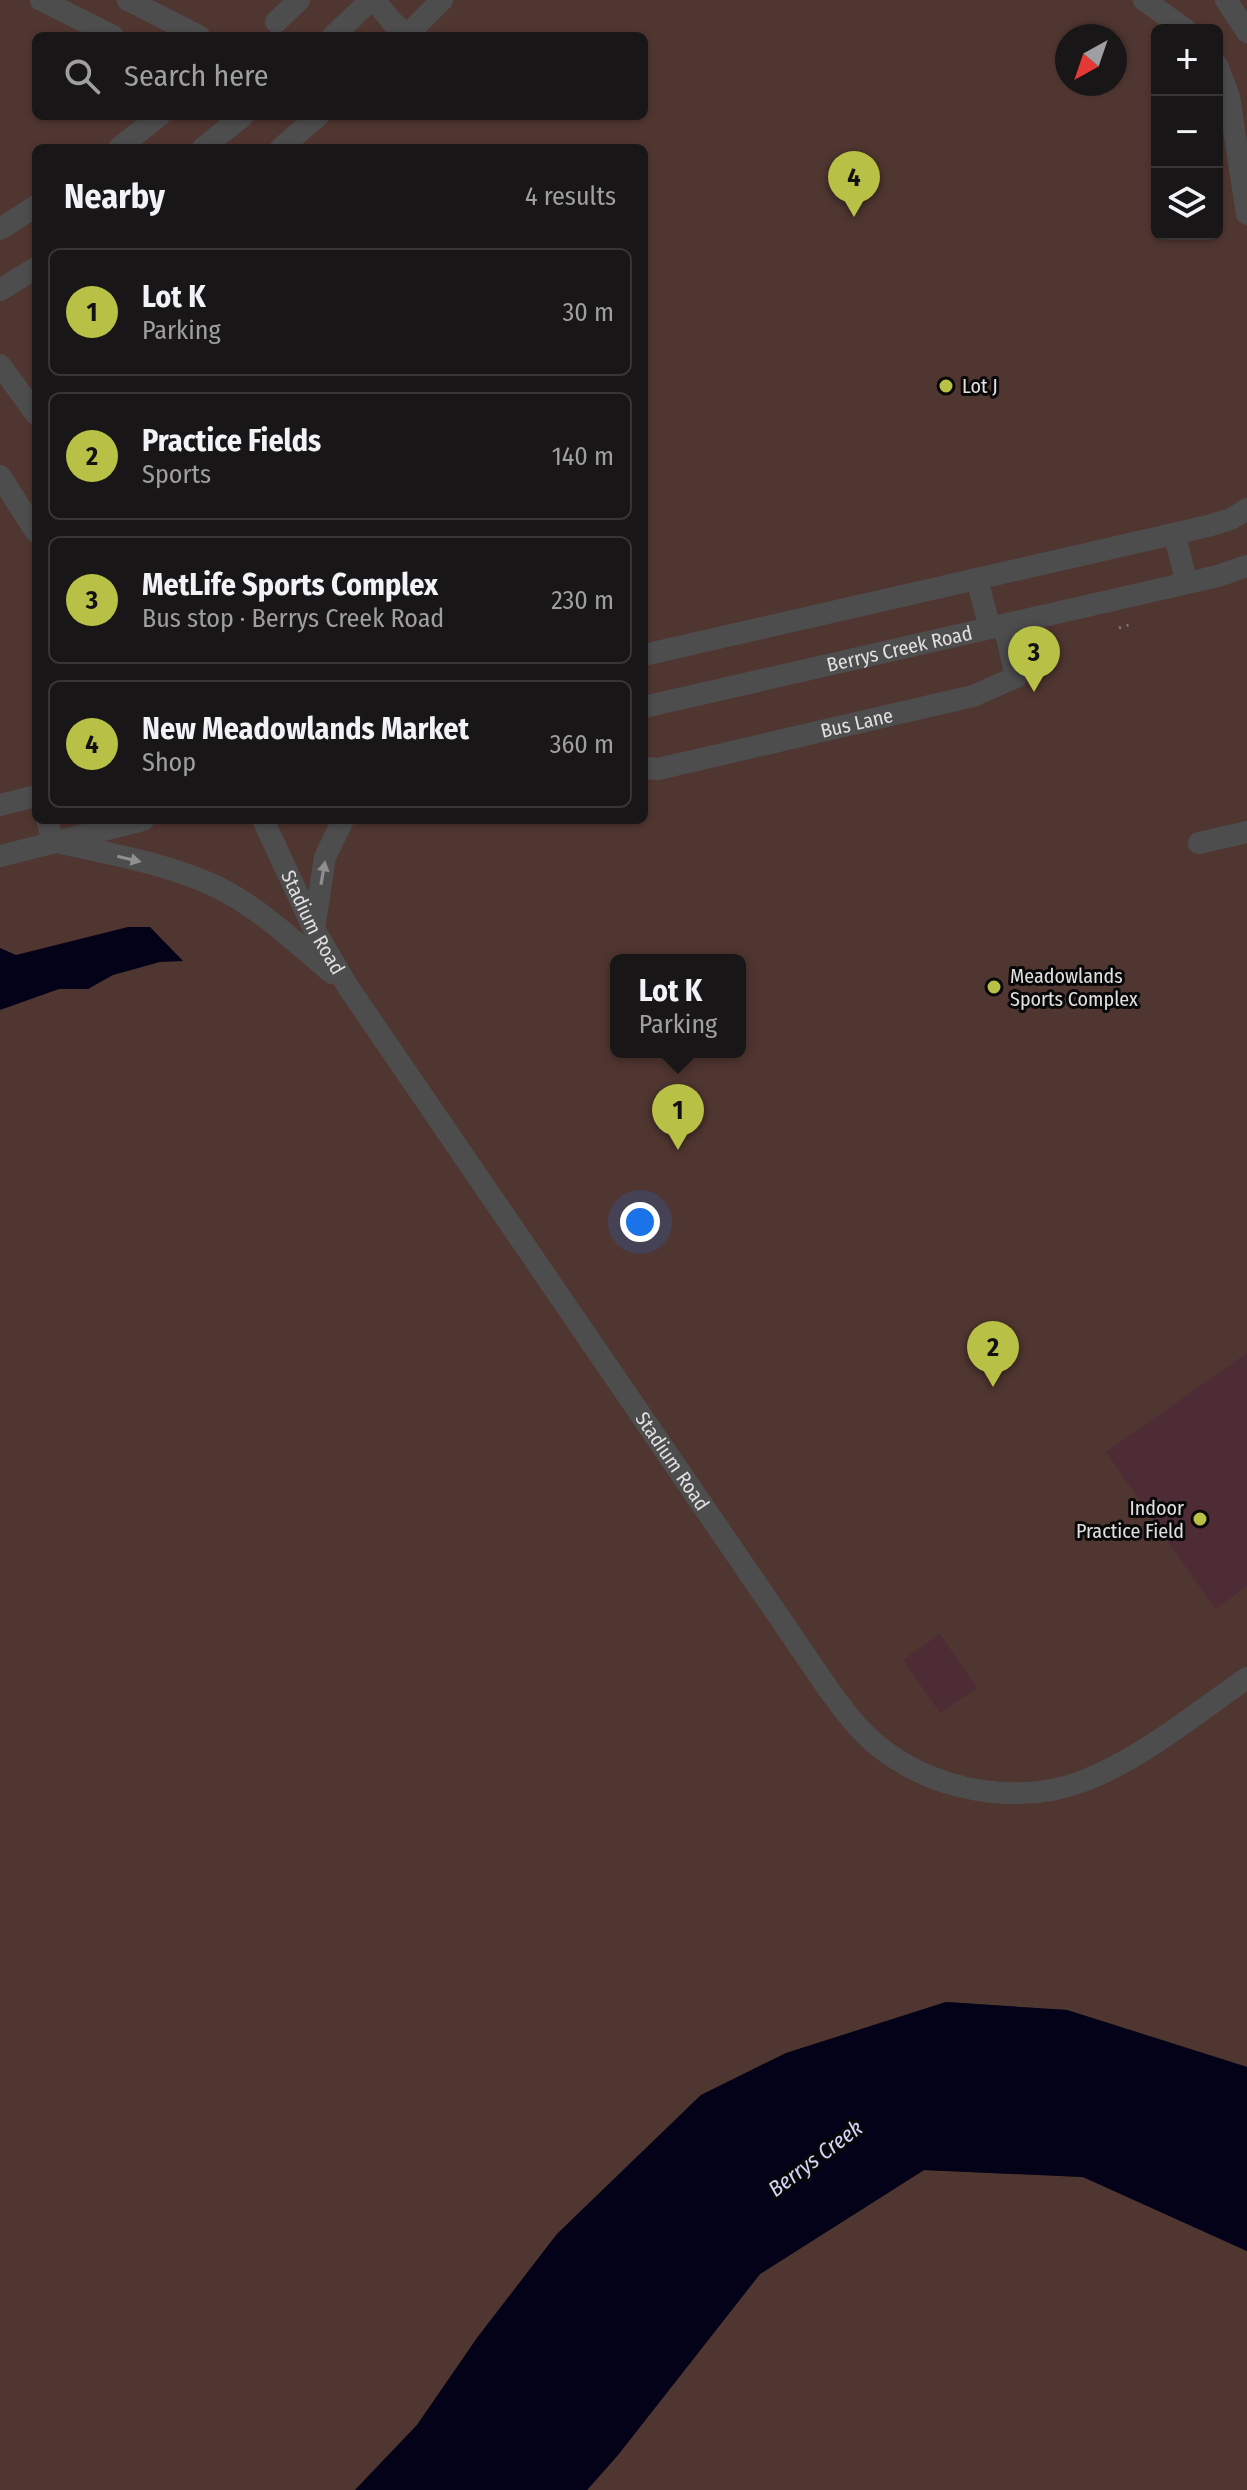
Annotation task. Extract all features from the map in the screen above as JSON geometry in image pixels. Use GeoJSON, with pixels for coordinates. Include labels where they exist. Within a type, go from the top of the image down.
{"type":"FeatureCollection","features":[{"type":"Feature","properties":{"kind":"street"},"geometry":{"type":"LineString","coordinates":[[41,0],[105,32]]}},
{"type":"Feature","properties":{"kind":"street"},"geometry":{"type":"LineString","coordinates":[[128,0],[191,32]]}},
{"type":"Feature","properties":{"kind":"street"},"geometry":{"type":"LineString","coordinates":[[276,22],[299,0]]}},
{"type":"Feature","properties":{"kind":"street"},"geometry":{"type":"LineString","coordinates":[[410,32],[442,0]]}},
{"type":"Feature","properties":{"kind":"street"},"geometry":{"type":"LineString","coordinates":[[1144,0],[1178,24]]}},
{"type":"Feature","properties":{"kind":"street"},"geometry":{"type":"LineString","coordinates":[[1226,0],[1247,32]]}},
{"type":"Feature","properties":{"kind":"street"},"geometry":{"type":"LineString","coordinates":[[336,32],[360,4],[403,32]]}},
{"type":"Feature","properties":{"kind":"street"},"geometry":{"type":"LineString","coordinates":[[1223,81],[1229,97],[1247,214]]}},
{"type":"Feature","properties":{"kind":"street"},"geometry":{"type":"LineString","coordinates":[[124,144],[154,120]]}},
{"type":"Feature","properties":{"kind":"street"},"geometry":{"type":"LineString","coordinates":[[208,144],[238,120]]}},
{"type":"Feature","properties":{"kind":"street"},"geometry":{"type":"LineString","coordinates":[[286,144],[313,120]]}},
{"type":"Feature","properties":{"kind":"street"},"geometry":{"type":"LineString","coordinates":[[0,229],[32,209]]}},
{"type":"Feature","properties":{"kind":"street"},"geometry":{"type":"LineString","coordinates":[[0,290],[32,270]]}},
{"type":"Feature","properties":{"kind":"street"},"geometry":{"type":"LineString","coordinates":[[0,365],[32,409]]}},
{"type":"Feature","properties":{"kind":"street"},"geometry":{"type":"LineString","coordinates":[[0,476],[32,526]]}},
{"type":"Feature","properties":{"kind":"street"},"geometry":{"type":"LineString","coordinates":[[648,654],[1174,534],[1222,522],[1247,509]]}},
{"type":"Feature","properties":{"kind":"street"},"geometry":{"type":"LineString","coordinates":[[1174,534],[1187,583]]}},
{"type":"Feature","properties":{"kind":"street","name":"Berrys Creek Road"},"geometry":{"type":"LineString","coordinates":[[648,706],[1187,583],[1247,566]]}},
{"type":"Feature","properties":{"kind":"street"},"geometry":{"type":"LineString","coordinates":[[977,579],[997,627]]}},
{"type":"Feature","properties":{"kind":"street","name":"Bus Lane"},"geometry":{"type":"LineString","coordinates":[[648,768],[658,769],[973,696],[1016,677],[997,627]]}},
{"type":"Feature","properties":{"kind":"street"},"geometry":{"type":"LineString","coordinates":[[0,805],[32,797]]}},
{"type":"Feature","properties":{"kind":"street"},"geometry":{"type":"LineString","coordinates":[[0,856],[50,831],[109,824]]}},
{"type":"Feature","properties":{"kind":"street","name":"Stadium Road"},"geometry":{"type":"LineString","coordinates":[[265,824],[314,929],[348,987],[829,1690],[854,1723],[877,1745],[904,1764],[950,1784],[1006,1792],[1057,1789],[1088,1779],[1121,1763],[1247,1678]]}},
{"type":"Feature","properties":{"kind":"street"},"geometry":{"type":"LineString","coordinates":[[314,929],[325,857],[341,824]]}},
{"type":"Feature","properties":{"kind":"street"},"geometry":{"type":"LineString","coordinates":[[50,831],[218,888],[270,921],[348,987]]}},
{"type":"Feature","properties":{"kind":"street"},"geometry":{"type":"LineString","coordinates":[[1199,843],[1247,832]]}},
{"type":"Feature","properties":{"kind":"path"},"geometry":{"type":"LineString","coordinates":[[1119,628],[1132,624]]}},
{"type":"Feature","properties":{"kind":"shaded area"},"geometry":{"type":"Polygon","coordinates":[[[0,0],[1247,0],[1247,2067],[1067,2010],[946,2002],[787,2053],[701,2095],[557,2234],[477,2338],[417,2425],[355,2490],[0,2490],[0,0]]]}},
{"type":"Feature","properties":{"kind":"shaded area"},"geometry":{"type":"Polygon","coordinates":[[[924,2170],[1083,2177],[1247,2251],[1247,2490],[587,2490],[760,2274],[924,2170]]]}},
{"type":"Feature","properties":{"kind":"water"},"geometry":{"type":"Polygon","coordinates":[[[128,927],[150,927],[183,961],[160,962],[113,975],[88,989],[59,989],[0,1010],[0,948],[16,955],[128,927]]]}},
{"type":"Feature","properties":{"kind":"water","name":"Berrys Creek"},"geometry":{"type":"Polygon","coordinates":[[[946,2002],[1067,2010],[1247,2067],[1247,2251],[1083,2177],[924,2170],[760,2274],[587,2490],[355,2490],[417,2425],[477,2338],[557,2234],[701,2095],[786,2053],[946,2002]]]}},
{"type":"Feature","properties":{"kind":"building","name":"Indoor Practice Field"},"geometry":{"type":"Polygon","coordinates":[[[1247,1353],[1247,1586],[1215,1609],[1106,1452],[1247,1353]]]}},
{"type":"Feature","properties":{"kind":"building"},"geometry":{"type":"Polygon","coordinates":[[[940,1634],[977,1688],[940,1713],[903,1660],[940,1634]]]}},
{"type":"Feature","properties":{"kind":"place","name":"New Meadowlands Market"},"geometry":{"type":"Point","coordinates":[854,217]}},
{"type":"Feature","properties":{"kind":"place","name":"Lot J"},"geometry":{"type":"Point","coordinates":[946,386]}},
{"type":"Feature","properties":{"kind":"place","name":"MetLife Sports Complex"},"geometry":{"type":"Point","coordinates":[1034,692]}},
{"type":"Feature","properties":{"kind":"place","name":"Meadowlands Sports Complex"},"geometry":{"type":"Point","coordinates":[994,987]}},
{"type":"Feature","properties":{"kind":"place","name":"Lot K"},"geometry":{"type":"Point","coordinates":[678,1150]}},
{"type":"Feature","properties":{"kind":"place","name":"Practice Fields"},"geometry":{"type":"Point","coordinates":[993,1387]}},
{"type":"Feature","properties":{"kind":"place","name":"Indoor Practice Field"},"geometry":{"type":"Point","coordinates":[1200,1519]}}]}
